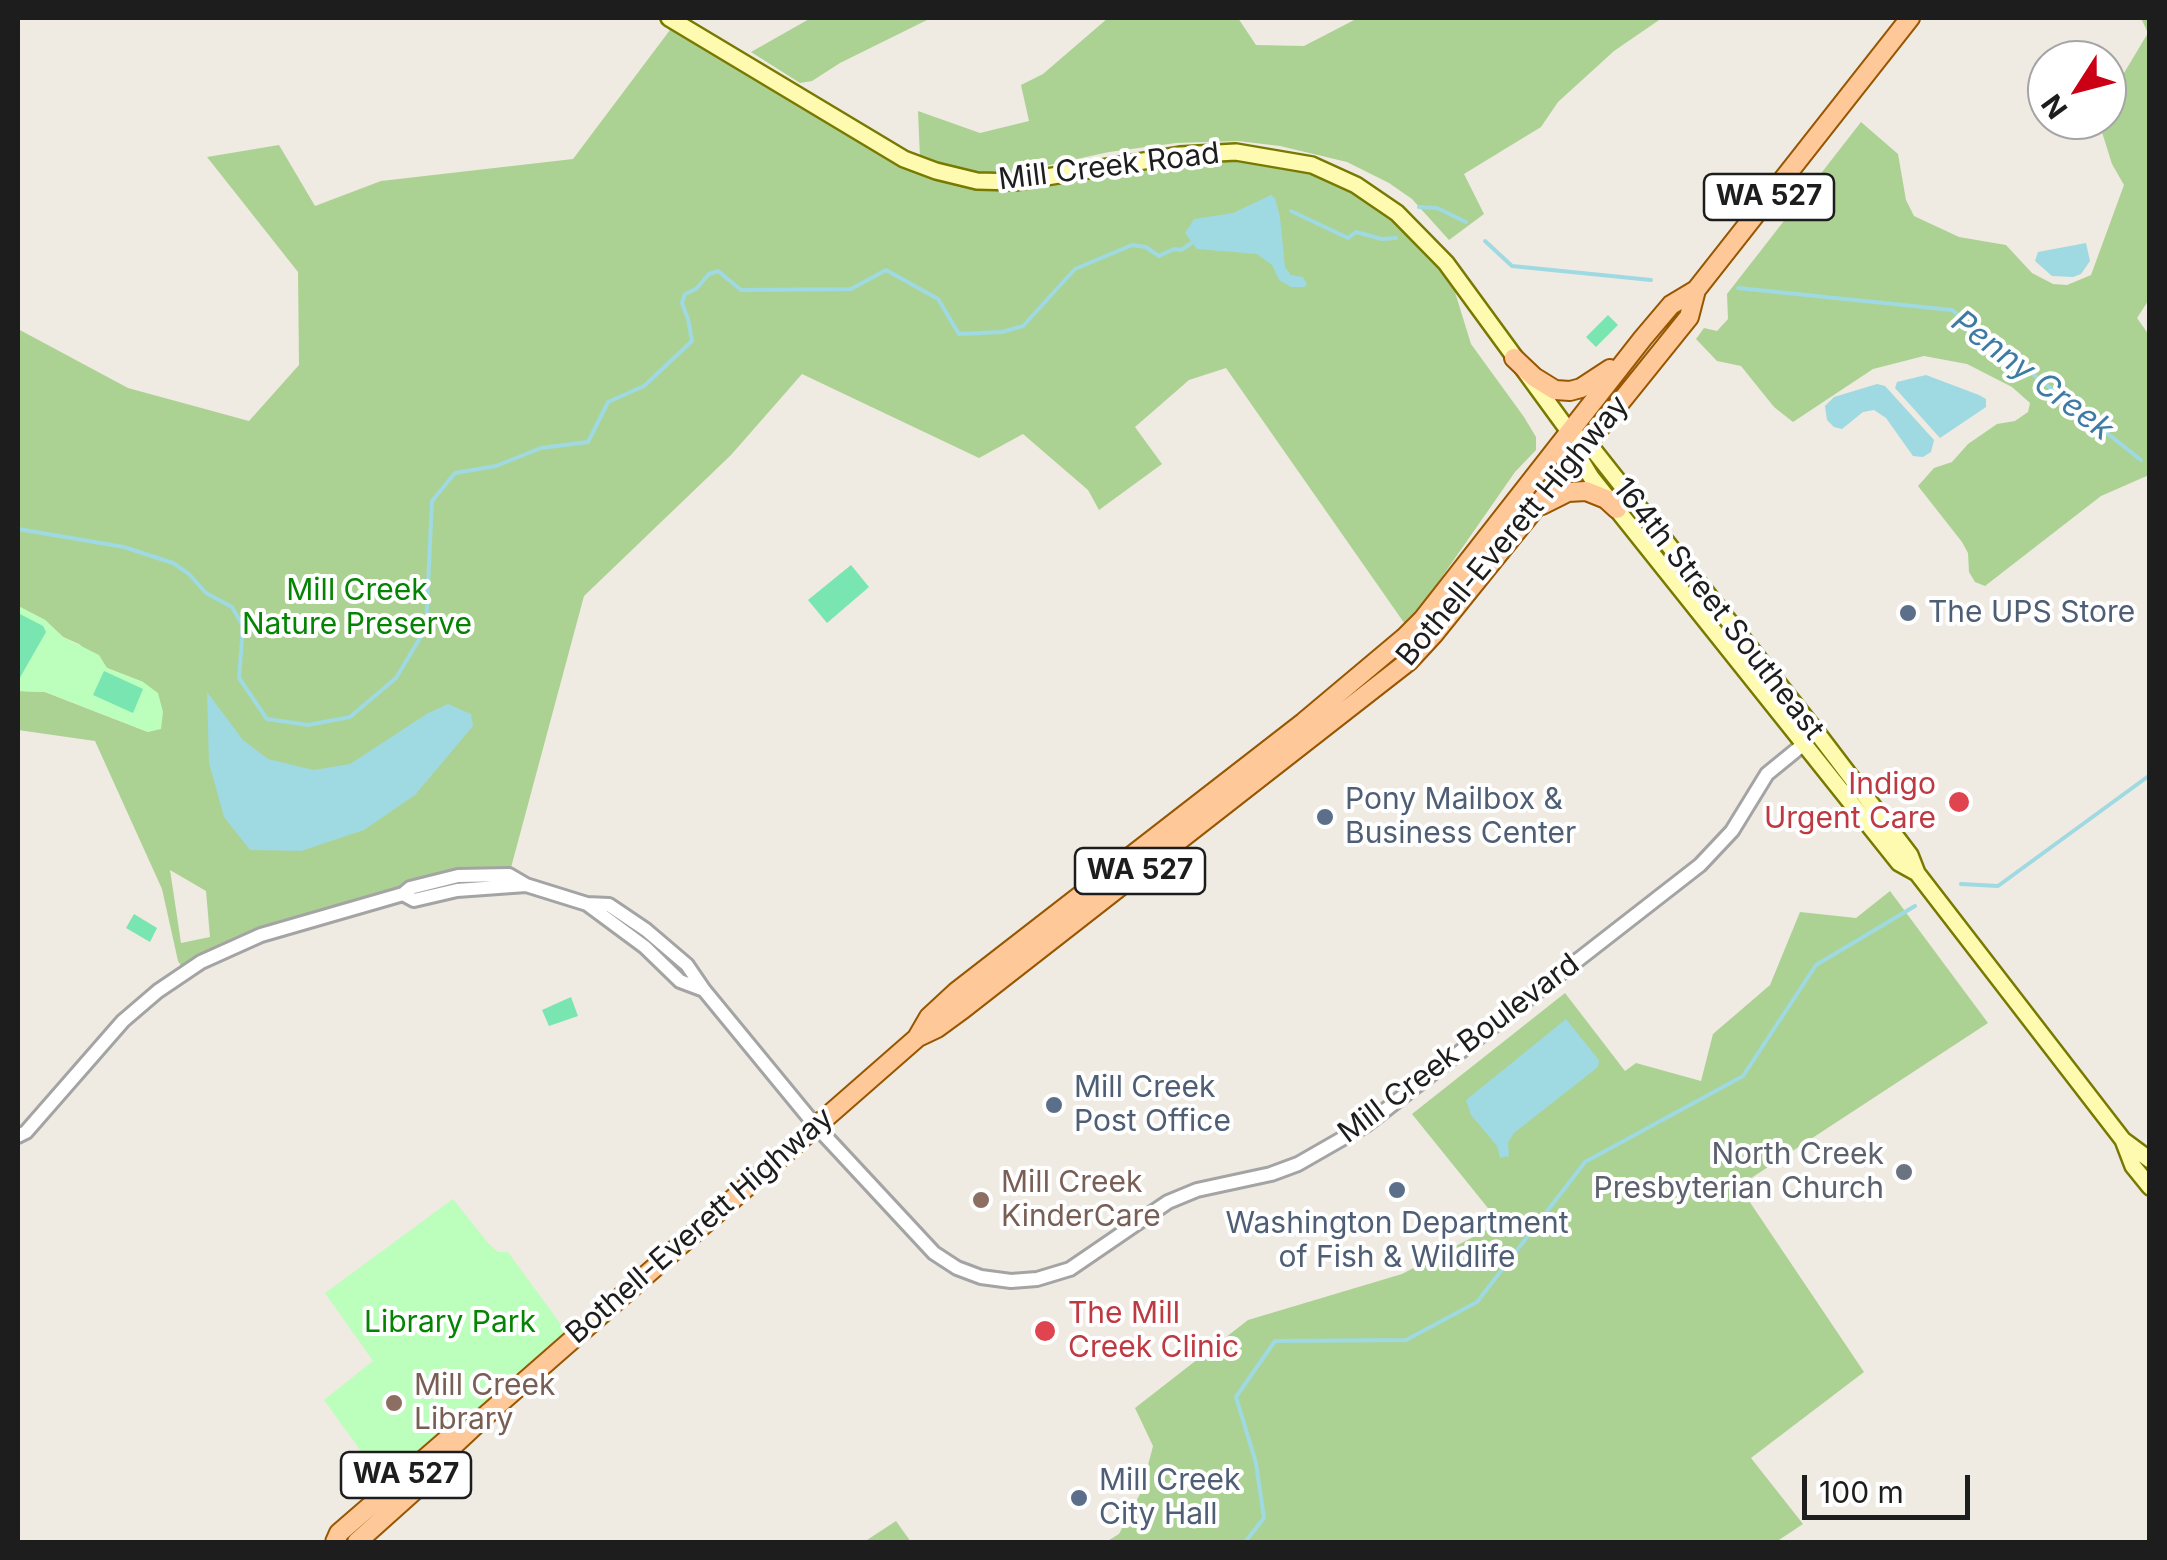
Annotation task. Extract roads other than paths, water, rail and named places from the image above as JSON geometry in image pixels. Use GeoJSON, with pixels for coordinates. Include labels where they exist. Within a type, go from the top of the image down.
{"type":"FeatureCollection","features":[{"type":"Feature","properties":{"kind":"main road","name":"Mill Creek Road"},"geometry":{"type":"LineString","coordinates":[[669,18],[892,152],[936,172],[978,181],[1016,182],[1180,155],[1236,152],[1335,174],[1375,196],[1417,231],[1446,263],[1582,450]]}},
{"type":"Feature","properties":{"kind":"main road","name":"Bothell-Everett Highway"},"geometry":{"type":"LineString","coordinates":[[356,1542],[481,1430],[484,1417],[814,1125],[918,1037],[962,1010],[1165,850],[1423,619],[1627,357],[1671,305],[1696,290],[1910,18]]}},
{"type":"Feature","properties":{"kind":"main road","name":"Bothell-Everett Highway"},"geometry":{"type":"LineString","coordinates":[[918,1037],[929,1017],[956,992],[1409,661],[1689,317],[1696,290]]}},
{"type":"Feature","properties":{"kind":"main road"},"geometry":{"type":"LineString","coordinates":[[1514,358],[1544,384],[1570,391],[1592,382],[1627,357]]}},
{"type":"Feature","properties":{"kind":"main road","name":"164th Street Southeast"},"geometry":{"type":"LineString","coordinates":[[1582,450],[1617,509],[1900,863],[1917,873]]}},
{"type":"Feature","properties":{"kind":"main road","name":"164th Street Southeast"},"geometry":{"type":"LineString","coordinates":[[1582,450],[1879,813],[1910,854],[1917,873],[2123,1140],[2150,1160]]}},
{"type":"Feature","properties":{"kind":"main road"},"geometry":{"type":"LineString","coordinates":[[1533,510],[1576,490],[1596,493],[1617,509]]}},
{"type":"Feature","properties":{"kind":"main road","name":"164th Street Southeast"},"geometry":{"type":"LineString","coordinates":[[2123,1140],[2133,1166],[2150,1187]]}},
{"type":"Feature","properties":{"kind":"main road","name":"Bothell-Everett Highway"},"geometry":{"type":"LineString","coordinates":[[334,1542],[339,1533],[472,1418],[484,1417]]}},
{"type":"Feature","properties":{"kind":"street","name":"Mill Creek Boulevard"},"geometry":{"type":"LineString","coordinates":[[18,1151],[22,1134],[124,1021],[184,972],[261,935],[402,894],[410,888],[458,876],[509,874],[526,885],[587,904],[608,904],[687,965],[814,1125],[924,1244],[947,1262],[981,1277],[1011,1281],[1059,1273],[1168,1202],[1197,1190],[1272,1174],[1298,1164],[1375,1119],[1700,865],[1732,831],[1767,774],[1805,743]]}},
{"type":"Feature","properties":{"kind":"water"},"geometry":{"type":"Polygon","coordinates":[[[1271,195],[1280,217],[1285,267],[1291,275],[1303,277],[1307,285],[1304,287],[1291,287],[1279,280],[1272,265],[1257,254],[1197,249],[1185,233],[1194,219],[1233,213],[1271,195]]]}},
{"type":"Feature","properties":{"kind":"water"},"geometry":{"type":"Polygon","coordinates":[[[2086,243],[2090,261],[2081,274],[2073,277],[2052,276],[2035,261],[2038,252],[2086,243]]]}},
{"type":"Feature","properties":{"kind":"water"},"geometry":{"type":"Polygon","coordinates":[[[1926,375],[1979,395],[1986,399],[1986,407],[1940,438],[1895,388],[1897,382],[1926,375]]]}},
{"type":"Feature","properties":{"kind":"water"},"geometry":{"type":"Polygon","coordinates":[[[1877,384],[1885,386],[1934,440],[1931,452],[1923,457],[1913,456],[1886,418],[1874,410],[1863,412],[1842,429],[1827,420],[1825,406],[1834,397],[1877,384]]]}},
{"type":"Feature","properties":{"kind":"water"},"geometry":{"type":"Polygon","coordinates":[[[207,692],[243,740],[268,759],[314,770],[350,764],[448,704],[471,714],[473,726],[415,795],[364,830],[301,851],[250,850],[224,817],[209,763],[207,692]]]}},
{"type":"Feature","properties":{"kind":"water"},"geometry":{"type":"Polygon","coordinates":[[[1566,1019],[1599,1060],[1598,1067],[1514,1133],[1508,1143],[1509,1156],[1500,1158],[1497,1146],[1471,1115],[1466,1100],[1566,1019]]]}},
{"type":"Feature","properties":{"kind":"waterway","name":"Penny Creek"},"geometry":{"type":"LineString","coordinates":[[1419,207],[1437,208],[1466,222]]}},
{"type":"Feature","properties":{"kind":"waterway","name":"Penny Creek"},"geometry":{"type":"LineString","coordinates":[[1291,211],[1348,238],[1356,232],[1382,239],[1396,238]]}},
{"type":"Feature","properties":{"kind":"waterway","name":"Penny Creek"},"geometry":{"type":"LineString","coordinates":[[1485,241],[1512,266],[1651,280]]}},
{"type":"Feature","properties":{"kind":"waterway","name":"Penny Creek"},"geometry":{"type":"LineString","coordinates":[[18,529],[124,547],[173,563],[206,593],[232,607],[243,626],[239,678],[267,719],[308,725],[350,717],[396,678],[426,628],[432,501],[455,473],[496,466],[541,448],[588,442],[608,402],[644,386],[692,341],[682,303],[685,294],[696,289],[709,274],[718,271],[741,290],[851,289],[886,270],[938,299],[959,334],[1002,332],[1023,326],[1075,269],[1132,245],[1146,247],[1159,256],[1193,242]]}},
{"type":"Feature","properties":{"kind":"waterway","name":"Penny Creek"},"geometry":{"type":"LineString","coordinates":[[1738,288],[1952,310],[2141,460]]}},
{"type":"Feature","properties":{"kind":"waterway"},"geometry":{"type":"LineString","coordinates":[[1961,884],[1998,886],[2150,775]]}},
{"type":"Feature","properties":{"kind":"waterway"},"geometry":{"type":"LineString","coordinates":[[1245,1542],[1264,1518],[1256,1463],[1236,1397],[1275,1341],[1406,1340],[1477,1302],[1585,1162],[1743,1076],[1816,965],[1915,906]]}},
{"type":"Feature","properties":{"kind":"place","name":"The UPS Store"},"geometry":{"type":"Point","coordinates":[1908,613]}},
{"type":"Feature","properties":{"kind":"place","name":"Indigo Urgent Care"},"geometry":{"type":"Point","coordinates":[1959,802]}},
{"type":"Feature","properties":{"kind":"place","name":"Pony Mailbox & Business Center"},"geometry":{"type":"Point","coordinates":[1325,817]}},
{"type":"Feature","properties":{"kind":"place","name":"Mill Creek Post Office"},"geometry":{"type":"Point","coordinates":[1054,1105]}},
{"type":"Feature","properties":{"kind":"place","name":"North Creek Presbyterian Church"},"geometry":{"type":"Point","coordinates":[1904,1172]}},
{"type":"Feature","properties":{"kind":"place","name":"Washington Department of Fish & Wildlife"},"geometry":{"type":"Point","coordinates":[1397,1190]}},
{"type":"Feature","properties":{"kind":"place","name":"Mill Creek KinderCare"},"geometry":{"type":"Point","coordinates":[981,1200]}},
{"type":"Feature","properties":{"kind":"place","name":"The Mill Creek Clinic"},"geometry":{"type":"Point","coordinates":[1045,1331]}},
{"type":"Feature","properties":{"kind":"place","name":"Mill Creek Library"},"geometry":{"type":"Point","coordinates":[394,1403]}},
{"type":"Feature","properties":{"kind":"place","name":"Mill Creek City Hall"},"geometry":{"type":"Point","coordinates":[1079,1498]}},
{"type":"Feature","properties":{"kind":"park label","name":"Mill Creek Nature Preserve"},"geometry":{"type":"Point","coordinates":[357,608]}},
{"type":"Feature","properties":{"kind":"park label","name":"Library Park"},"geometry":{"type":"Point","coordinates":[450,1323]}}]}
